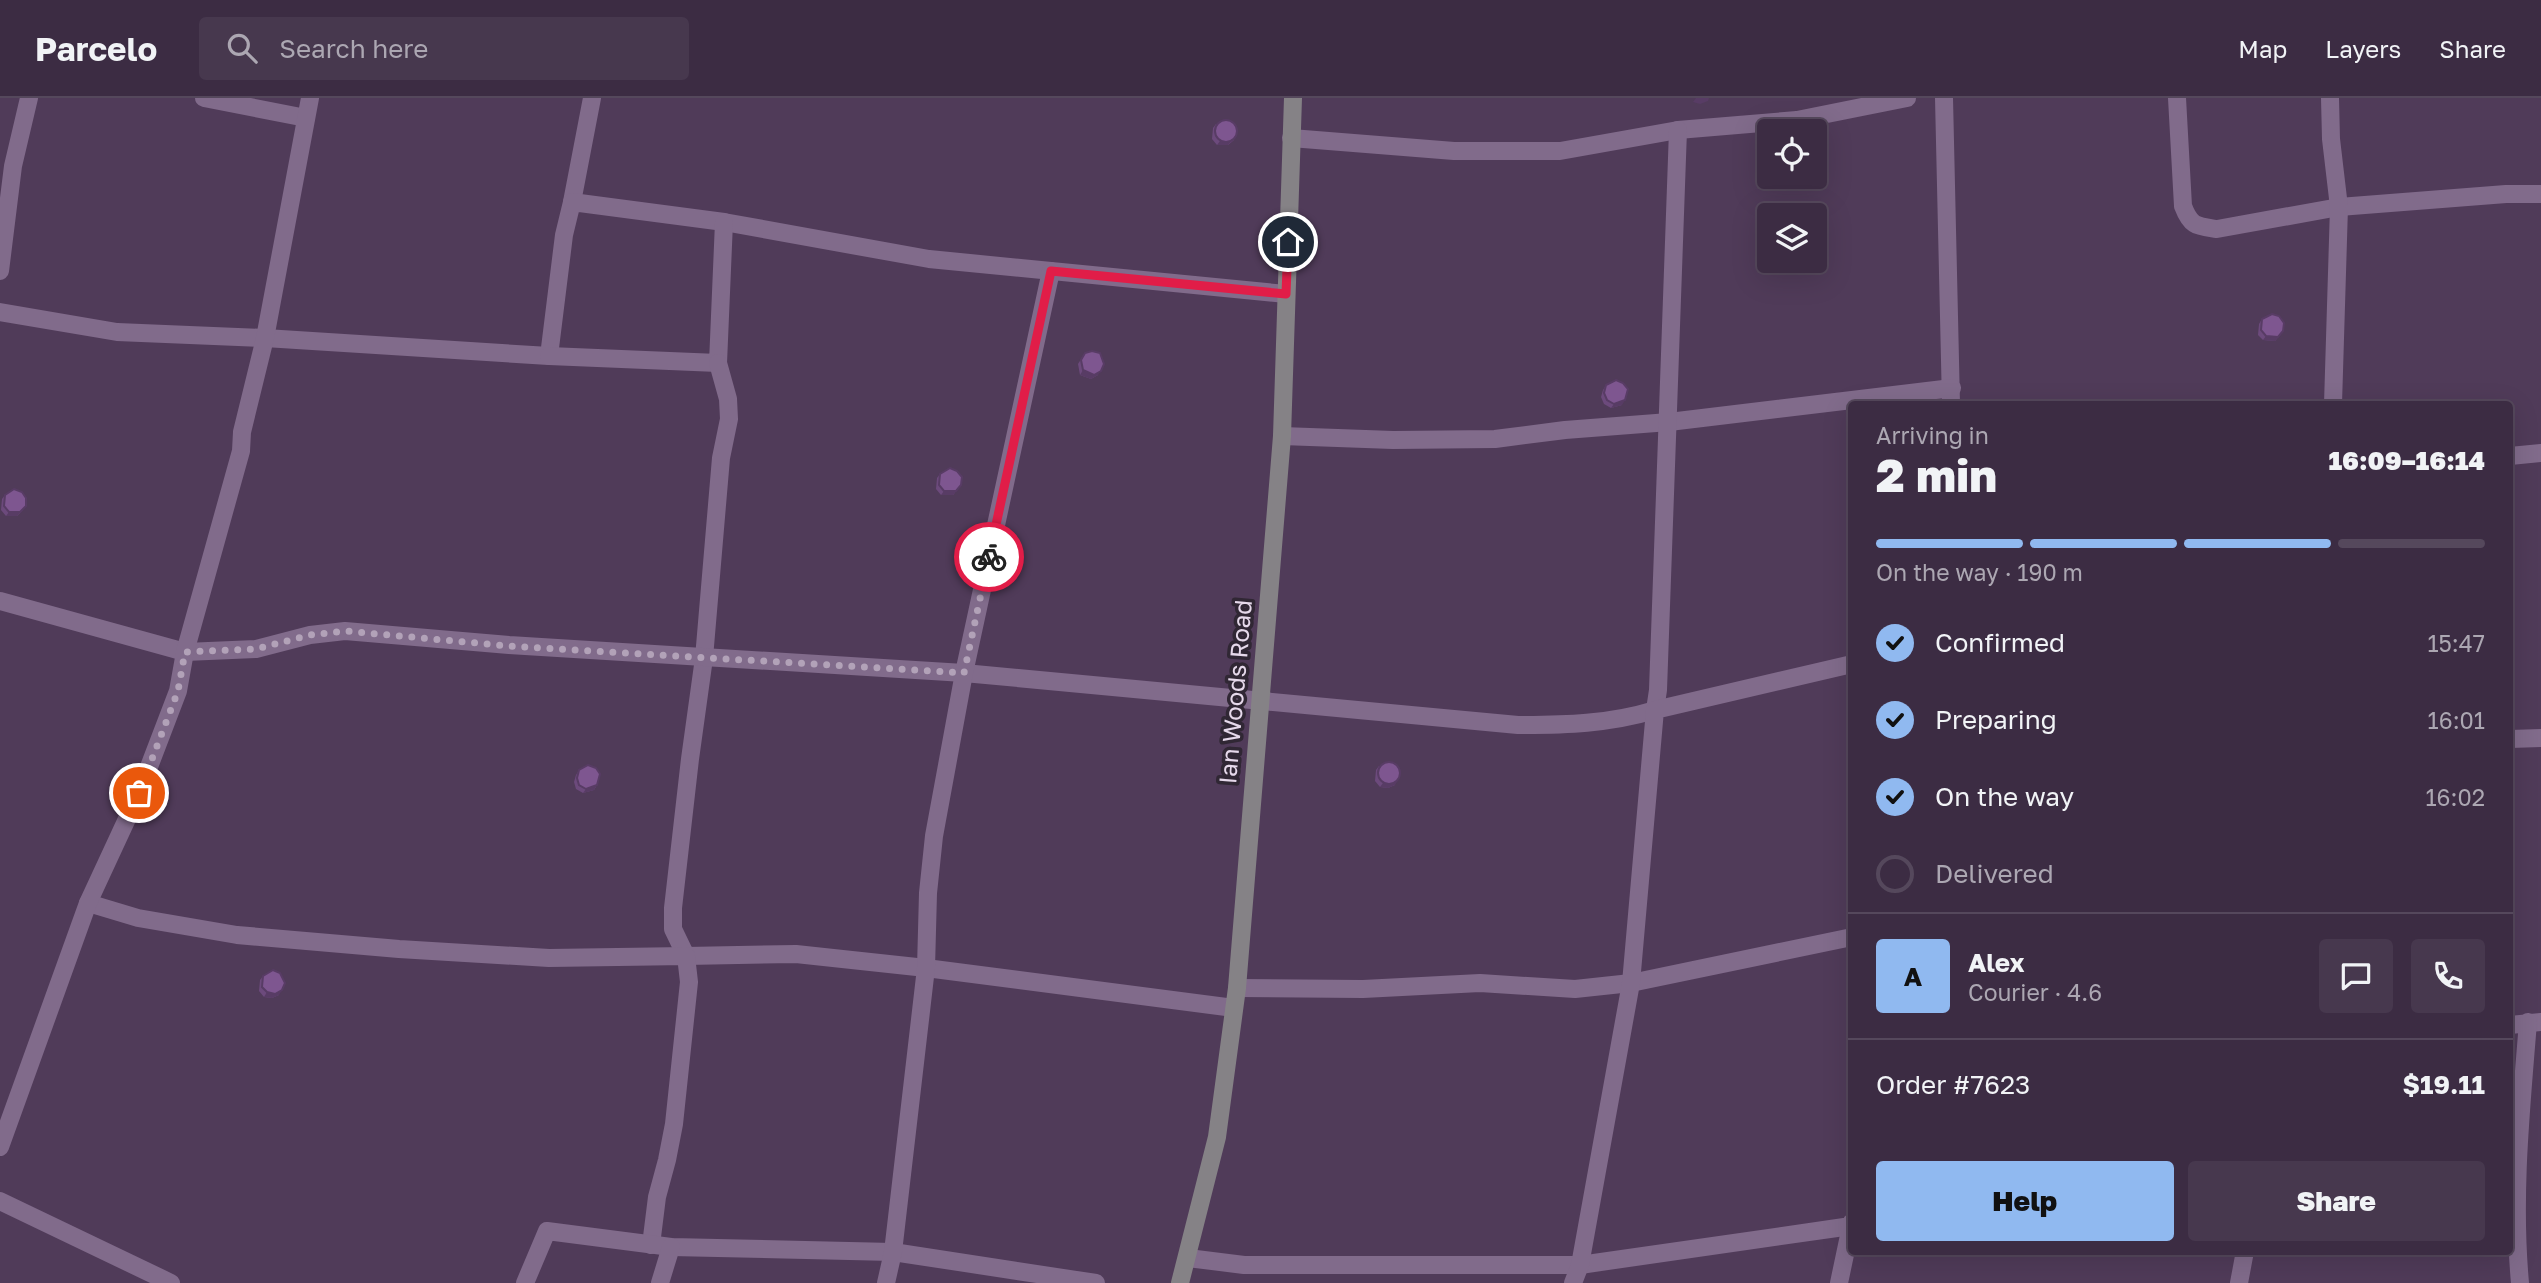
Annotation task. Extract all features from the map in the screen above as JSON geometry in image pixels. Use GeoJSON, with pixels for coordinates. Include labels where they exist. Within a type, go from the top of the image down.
{"type":"FeatureCollection","features":[{"type":"Feature","properties":{"kind":"street"},"geometry":{"type":"LineString","coordinates":[[0,271],[13,166],[29,98]]}},
{"type":"Feature","properties":{"kind":"street"},"geometry":{"type":"LineString","coordinates":[[204,98],[306,118]]}},
{"type":"Feature","properties":{"kind":"street"},"geometry":{"type":"LineString","coordinates":[[0,1147],[88,903],[139,793],[178,691],[185,652],[241,451],[242,432],[265,338],[310,98]]}},
{"type":"Feature","properties":{"kind":"street"},"geometry":{"type":"LineString","coordinates":[[549,356],[564,235],[592,98]]}},
{"type":"Feature","properties":{"kind":"street","name":"Ian Woods Road"},"geometry":{"type":"LineString","coordinates":[[1180,1283],[1217,1137],[1237,988],[1282,436],[1293,98]]}},
{"type":"Feature","properties":{"kind":"street"},"geometry":{"type":"LineString","coordinates":[[1291,138],[1454,151],[1560,152],[1678,130],[1797,120],[1907,98]]}},
{"type":"Feature","properties":{"kind":"street"},"geometry":{"type":"LineString","coordinates":[[1898,401],[1952,396],[1944,98]]}},
{"type":"Feature","properties":{"kind":"street"},"geometry":{"type":"LineString","coordinates":[[2177,98],[2183,206],[2188,219],[2197,226],[2217,229],[2339,207],[2506,194],[2541,194]]}},
{"type":"Feature","properties":{"kind":"street"},"geometry":{"type":"LineString","coordinates":[[2330,98],[2331,139],[2339,207],[2333,401]]}},
{"type":"Feature","properties":{"kind":"street"},"geometry":{"type":"LineString","coordinates":[[1573,1283],[1580,1265],[1631,984],[1658,690],[1678,130]]}},
{"type":"Feature","properties":{"kind":"street"},"geometry":{"type":"LineString","coordinates":[[572,202],[724,222],[929,259],[1286,294]]}},
{"type":"Feature","properties":{"kind":"street"},"geometry":{"type":"LineString","coordinates":[[651,1245],[657,1197],[674,1124],[689,982],[686,956],[673,929],[673,908],[704,658],[721,458],[729,419],[728,399],[719,363],[724,222]]}},
{"type":"Feature","properties":{"kind":"street"},"geometry":{"type":"LineString","coordinates":[[886,1283],[893,1252],[926,968],[928,892],[934,836],[964,673],[1051,271]]}},
{"type":"Feature","properties":{"kind":"street"},"geometry":{"type":"LineString","coordinates":[[0,312],[117,332],[719,363]]}},
{"type":"Feature","properties":{"kind":"street"},"geometry":{"type":"LineString","coordinates":[[1282,436],[1393,440],[1496,439],[1565,430],[1848,406]]}},
{"type":"Feature","properties":{"kind":"street"},"geometry":{"type":"LineString","coordinates":[[2513,456],[2541,453]]}},
{"type":"Feature","properties":{"kind":"street"},"geometry":{"type":"LineString","coordinates":[[0,601],[185,652],[256,649],[310,635],[345,631],[509,646],[964,673],[1518,725],[1583,725],[1625,718],[1848,665]]}},
{"type":"Feature","properties":{"kind":"street"},"geometry":{"type":"LineString","coordinates":[[2513,739],[2541,738]]}},
{"type":"Feature","properties":{"kind":"street"},"geometry":{"type":"LineString","coordinates":[[88,903],[138,918],[278,938],[549,958],[796,954],[1234,1008]]}},
{"type":"Feature","properties":{"kind":"street"},"geometry":{"type":"LineString","coordinates":[[1237,988],[1363,989],[1480,983],[1575,989],[1631,984],[1848,938]]}},
{"type":"Feature","properties":{"kind":"street"},"geometry":{"type":"LineString","coordinates":[[2513,1025],[2535,1022],[2516,1171],[2516,1242],[2520,1283]]}},
{"type":"Feature","properties":{"kind":"street"},"geometry":{"type":"LineString","coordinates":[[0,1201],[171,1283]]}},
{"type":"Feature","properties":{"kind":"street"},"geometry":{"type":"LineString","coordinates":[[1188,1258],[1244,1265],[1580,1265],[1848,1224]]}},
{"type":"Feature","properties":{"kind":"street"},"geometry":{"type":"LineString","coordinates":[[525,1283],[547,1231],[671,1247],[893,1252],[1096,1283]]}},
{"type":"Feature","properties":{"kind":"street"},"geometry":{"type":"LineString","coordinates":[[1839,1283],[1848,1239]]}},
{"type":"Feature","properties":{"kind":"street"},"geometry":{"type":"LineString","coordinates":[[660,1283],[671,1247]]}},
{"type":"Feature","properties":{"kind":"street"},"geometry":{"type":"LineString","coordinates":[[2239,1283],[2244,1255]]}},
{"type":"Feature","properties":{"kind":"building"},"geometry":{"type":"Polygon","coordinates":[[[1226,120],[1234,123],[1237,131],[1234,139],[1226,142],[1218,139],[1215,131],[1218,123],[1226,120]]]}},
{"type":"Feature","properties":{"kind":"building"},"geometry":{"type":"Polygon","coordinates":[[[2272,314],[2279,316],[2284,323],[2283,331],[2278,337],[2266,336],[2261,330],[2262,319],[2272,314]]]}},
{"type":"Feature","properties":{"kind":"building"},"geometry":{"type":"Polygon","coordinates":[[[1085,353],[1100,353],[1104,364],[1101,371],[1094,375],[1083,370],[1081,360],[1085,353]]]}},
{"type":"Feature","properties":{"kind":"building"},"geometry":{"type":"Polygon","coordinates":[[[1616,380],[1628,389],[1625,400],[1614,404],[1607,400],[1604,393],[1606,385],[1616,380]]]}},
{"type":"Feature","properties":{"kind":"building"},"geometry":{"type":"Polygon","coordinates":[[[950,468],[962,477],[961,485],[956,491],[944,491],[939,485],[940,474],[950,468]]]}},
{"type":"Feature","properties":{"kind":"building"},"geometry":{"type":"Polygon","coordinates":[[[14,489],[22,492],[26,498],[26,506],[20,512],[9,512],[4,506],[5,495],[14,489]]]}},
{"type":"Feature","properties":{"kind":"building"},"geometry":{"type":"Polygon","coordinates":[[[1389,762],[1397,765],[1400,773],[1397,781],[1389,784],[1381,781],[1378,773],[1381,765],[1389,762]]]}},
{"type":"Feature","properties":{"kind":"building"},"geometry":{"type":"Polygon","coordinates":[[[588,765],[596,768],[600,774],[597,785],[586,789],[579,785],[577,778],[579,770],[588,765]]]}},
{"type":"Feature","properties":{"kind":"building"},"geometry":{"type":"Polygon","coordinates":[[[273,970],[280,973],[285,983],[282,990],[275,994],[262,987],[263,976],[273,970]]]}},
{"type":"Feature","properties":{"kind":"way so far"},"geometry":{"type":"LineString","coordinates":[[139,793],[178,691],[185,652],[256,649],[310,635],[345,631],[509,646],[964,673],[989,557]]}},
{"type":"Feature","properties":{"kind":"route"},"geometry":{"type":"LineString","coordinates":[[989,557],[1051,271],[1286,294],[1288,242]]}}]}
